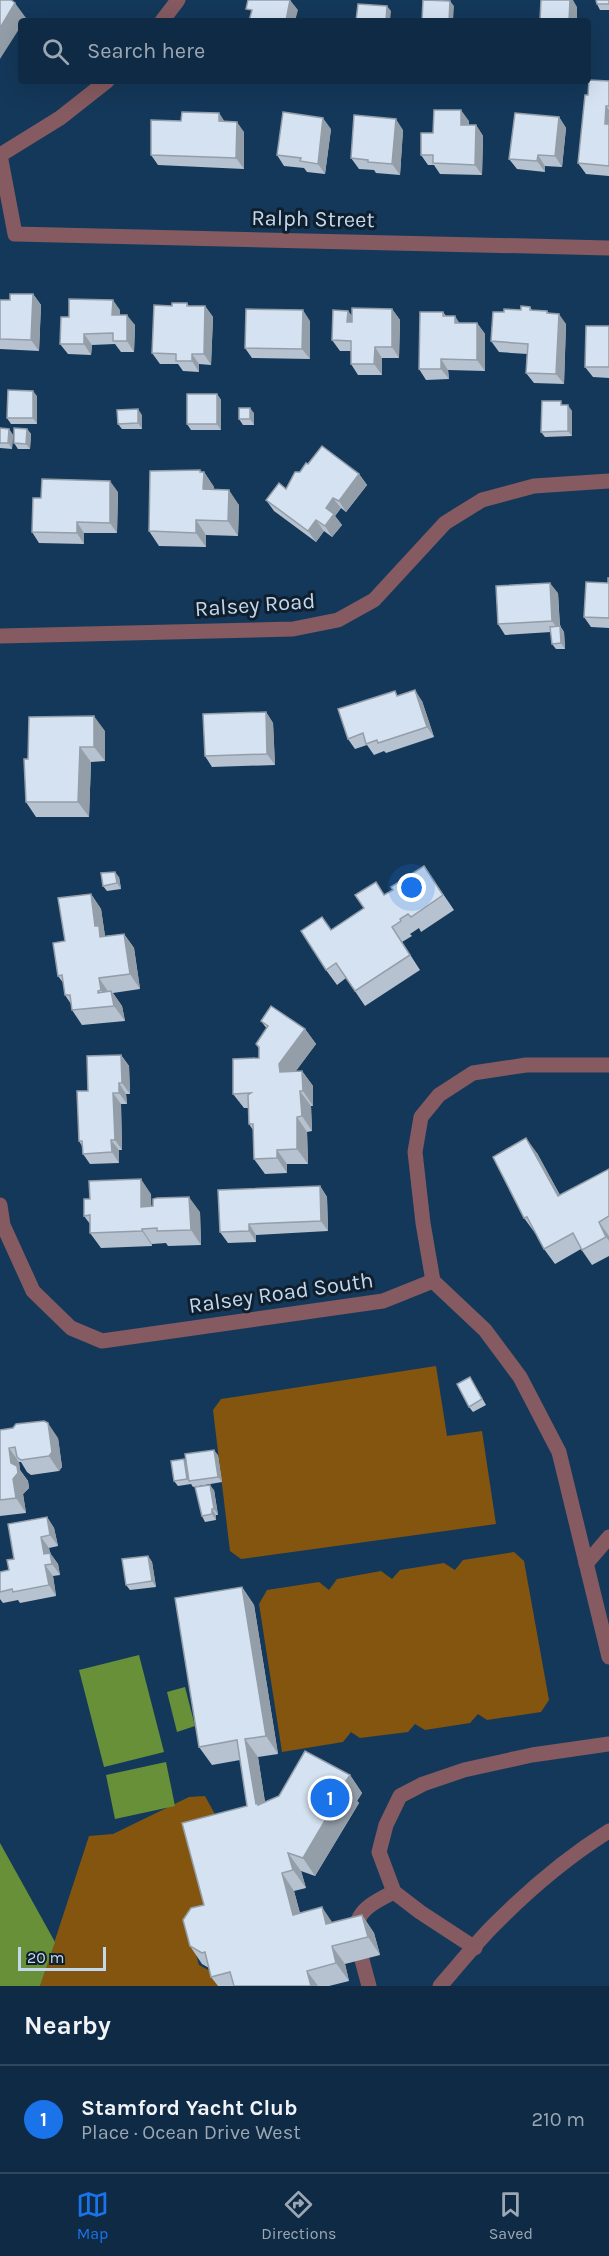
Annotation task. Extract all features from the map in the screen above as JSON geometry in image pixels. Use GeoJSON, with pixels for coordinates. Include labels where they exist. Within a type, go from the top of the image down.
{"type":"FeatureCollection","features":[{"type":"Feature","properties":{"kind":"street"},"geometry":{"type":"LineString","coordinates":[[164,18],[178,0]]}},
{"type":"Feature","properties":{"kind":"street"},"geometry":{"type":"LineString","coordinates":[[0,155],[60,118],[103,84]]}},
{"type":"Feature","properties":{"kind":"street","name":"Ralph Street"},"geometry":{"type":"LineString","coordinates":[[0,155],[8,234],[609,248]]}},
{"type":"Feature","properties":{"kind":"street","name":"Ralsey Road"},"geometry":{"type":"LineString","coordinates":[[0,636],[294,629],[338,620],[374,600],[445,523],[482,500],[534,486],[609,481]]}},
{"type":"Feature","properties":{"kind":"street"},"geometry":{"type":"LineString","coordinates":[[609,1065],[526,1065],[473,1073],[439,1095],[421,1117],[415,1152],[423,1223],[433,1281],[486,1330],[520,1377],[559,1452],[609,1657]]}},
{"type":"Feature","properties":{"kind":"street","name":"Ralsey Road South"},"geometry":{"type":"LineString","coordinates":[[0,1205],[3,1225],[33,1291],[70,1328],[102,1341],[383,1301],[433,1281]]}},
{"type":"Feature","properties":{"kind":"street"},"geometry":{"type":"LineString","coordinates":[[586,1564],[609,1537]]}},
{"type":"Feature","properties":{"kind":"street"},"geometry":{"type":"LineString","coordinates":[[475,1948],[394,1892],[379,1852],[386,1825],[400,1796],[423,1784],[464,1770],[532,1755],[609,1744]]}},
{"type":"Feature","properties":{"kind":"street"},"geometry":{"type":"LineString","coordinates":[[440,1986],[496,1922],[584,1847],[609,1831]]}},
{"type":"Feature","properties":{"kind":"street"},"geometry":{"type":"LineString","coordinates":[[357,1938],[355,1930],[360,1915],[372,1903],[394,1892]]}},
{"type":"Feature","properties":{"kind":"street"},"geometry":{"type":"LineString","coordinates":[[362,1960],[369,1986]]}},
{"type":"Feature","properties":{"kind":"shaded area"},"geometry":{"type":"Polygon","coordinates":[[[436,1366],[447,1436],[482,1431],[496,1524],[241,1559],[230,1551],[213,1410],[221,1399],[436,1366]]]}},
{"type":"Feature","properties":{"kind":"shaded area"},"geometry":{"type":"Polygon","coordinates":[[[514,1552],[524,1561],[549,1700],[541,1712],[487,1720],[478,1714],[470,1723],[425,1730],[415,1724],[408,1732],[360,1738],[351,1732],[343,1742],[282,1752],[259,1604],[267,1590],[319,1582],[329,1590],[337,1579],[381,1571],[392,1579],[400,1570],[444,1563],[455,1570],[463,1560],[514,1552]]]}},
{"type":"Feature","properties":{"kind":"shaded area"},"geometry":{"type":"Polygon","coordinates":[[[139,1655],[164,1752],[104,1767],[79,1670],[139,1655]]]}},
{"type":"Feature","properties":{"kind":"shaded area"},"geometry":{"type":"Polygon","coordinates":[[[185,1687],[195,1726],[177,1732],[167,1692],[185,1687]]]}},
{"type":"Feature","properties":{"kind":"shaded area"},"geometry":{"type":"Polygon","coordinates":[[[166,1762],[175,1806],[115,1819],[106,1775],[166,1762]]]}},
{"type":"Feature","properties":{"kind":"shaded area"},"geometry":{"type":"Polygon","coordinates":[[[205,1796],[218,1820],[212,1920],[191,1936],[199,1965],[218,1975],[220,1986],[40,1986],[89,1836],[113,1834],[189,1797],[205,1796]]]}},
{"type":"Feature","properties":{"kind":"shaded area"},"geometry":{"type":"Polygon","coordinates":[[[0,1843],[55,1942],[40,1986],[0,1986],[0,1843]]]}},
{"type":"Feature","properties":{"kind":"building"},"geometry":{"type":"Polygon","coordinates":[[[0,0],[11,0],[15,3],[0,28],[0,0]]]}},
{"type":"Feature","properties":{"kind":"building"},"geometry":{"type":"Polygon","coordinates":[[[248,0],[290,0],[287,18],[250,18],[252,10],[246,9],[248,0]]]}},
{"type":"Feature","properties":{"kind":"building"},"geometry":{"type":"Polygon","coordinates":[[[423,0],[450,1],[449,18],[422,18],[423,0]]]}},
{"type":"Feature","properties":{"kind":"building"},"geometry":{"type":"Polygon","coordinates":[[[541,0],[570,0],[569,18],[540,18],[541,0]]]}},
{"type":"Feature","properties":{"kind":"building"},"geometry":{"type":"Polygon","coordinates":[[[596,0],[609,0],[609,4],[597,4],[596,0]]]}},
{"type":"Feature","properties":{"kind":"building"},"geometry":{"type":"Polygon","coordinates":[[[358,4],[387,6],[386,18],[356,18],[358,4]]]}},
{"type":"Feature","properties":{"kind":"building"},"geometry":{"type":"Polygon","coordinates":[[[591,80],[609,81],[609,106],[606,106],[605,124],[609,124],[609,166],[578,163],[585,95],[588,95],[591,80]]]}},
{"type":"Feature","properties":{"kind":"building"},"geometry":{"type":"Polygon","coordinates":[[[434,110],[461,110],[461,125],[476,125],[475,165],[433,163],[433,155],[421,155],[421,133],[433,133],[434,110]]]}},
{"type":"Feature","properties":{"kind":"building"},"geometry":{"type":"Polygon","coordinates":[[[182,112],[219,113],[219,121],[237,122],[236,158],[151,155],[151,120],[181,121],[182,112]]]}},
{"type":"Feature","properties":{"kind":"building"},"geometry":{"type":"Polygon","coordinates":[[[283,112],[323,118],[318,164],[300,161],[301,158],[277,155],[283,112]]]}},
{"type":"Feature","properties":{"kind":"building"},"geometry":{"type":"Polygon","coordinates":[[[515,113],[559,117],[555,156],[538,155],[537,161],[509,159],[515,113]]]}},
{"type":"Feature","properties":{"kind":"building"},"geometry":{"type":"Polygon","coordinates":[[[354,115],[396,119],[392,164],[351,158],[354,115]]]}},
{"type":"Feature","properties":{"kind":"building"},"geometry":{"type":"Polygon","coordinates":[[[10,294],[33,294],[31,340],[0,339],[0,300],[10,300],[10,294]]]}},
{"type":"Feature","properties":{"kind":"building"},"geometry":{"type":"Polygon","coordinates":[[[69,299],[113,300],[112,315],[127,315],[127,341],[113,341],[113,333],[84,334],[84,344],[60,344],[61,317],[69,317],[69,299]]]}},
{"type":"Feature","properties":{"kind":"building"},"geometry":{"type":"Polygon","coordinates":[[[172,303],[205,306],[204,354],[192,354],[192,361],[176,361],[176,354],[152,353],[154,305],[172,306],[172,303]]]}},
{"type":"Feature","properties":{"kind":"building"},"geometry":{"type":"Polygon","coordinates":[[[521,306],[530,307],[530,310],[559,314],[556,374],[526,373],[528,344],[491,341],[493,312],[504,312],[504,309],[521,310],[521,306]]]}},
{"type":"Feature","properties":{"kind":"building"},"geometry":{"type":"Polygon","coordinates":[[[352,308],[392,309],[392,347],[375,347],[374,364],[351,364],[351,341],[332,340],[333,310],[348,311],[347,322],[352,322],[352,308]]]}},
{"type":"Feature","properties":{"kind":"building"},"geometry":{"type":"Polygon","coordinates":[[[246,309],[303,310],[302,349],[245,348],[246,309]]]}},
{"type":"Feature","properties":{"kind":"building"},"geometry":{"type":"Polygon","coordinates":[[[420,312],[443,312],[443,316],[455,316],[455,323],[477,323],[477,360],[441,359],[441,369],[419,369],[420,312]]]}},
{"type":"Feature","properties":{"kind":"building"},"geometry":{"type":"Polygon","coordinates":[[[586,326],[609,326],[609,367],[585,367],[586,326]]]}},
{"type":"Feature","properties":{"kind":"building"},"geometry":{"type":"Polygon","coordinates":[[[8,390],[33,391],[33,418],[7,418],[8,390]]]}},
{"type":"Feature","properties":{"kind":"building"},"geometry":{"type":"Polygon","coordinates":[[[187,394],[217,394],[217,424],[187,424],[187,394]]]}},
{"type":"Feature","properties":{"kind":"building"},"geometry":{"type":"Polygon","coordinates":[[[542,401],[561,401],[561,405],[568,405],[568,431],[541,432],[542,401]]]}},
{"type":"Feature","properties":{"kind":"building"},"geometry":{"type":"Polygon","coordinates":[[[239,408],[250,408],[250,419],[239,419],[239,408]]]}},
{"type":"Feature","properties":{"kind":"building"},"geometry":{"type":"Polygon","coordinates":[[[138,409],[138,423],[118,424],[117,410],[138,409]]]}},
{"type":"Feature","properties":{"kind":"building"},"geometry":{"type":"Polygon","coordinates":[[[0,428],[9,429],[8,443],[0,443],[0,428]]]}},
{"type":"Feature","properties":{"kind":"building"},"geometry":{"type":"Polygon","coordinates":[[[14,428],[27,429],[26,444],[14,443],[14,428]]]}},
{"type":"Feature","properties":{"kind":"building"},"geometry":{"type":"Polygon","coordinates":[[[322,446],[359,474],[339,501],[333,498],[326,508],[334,514],[325,526],[316,520],[308,531],[266,500],[279,483],[286,489],[295,472],[300,472],[322,446]]]}},
{"type":"Feature","properties":{"kind":"building"},"geometry":{"type":"Polygon","coordinates":[[[200,470],[204,472],[203,489],[229,490],[228,521],[196,520],[196,533],[149,531],[150,471],[200,470]]]}},
{"type":"Feature","properties":{"kind":"building"},"geometry":{"type":"Polygon","coordinates":[[[42,479],[110,481],[110,523],[77,522],[77,533],[32,532],[33,498],[41,498],[42,479]]]}},
{"type":"Feature","properties":{"kind":"building"},"geometry":{"type":"Polygon","coordinates":[[[608,578],[609,618],[584,617],[586,582],[608,583],[608,578]]]}},
{"type":"Feature","properties":{"kind":"building"},"geometry":{"type":"Polygon","coordinates":[[[550,583],[552,621],[498,624],[496,586],[550,583]]]}},
{"type":"Feature","properties":{"kind":"building"},"geometry":{"type":"Polygon","coordinates":[[[560,626],[561,643],[552,644],[550,627],[560,626]]]}},
{"type":"Feature","properties":{"kind":"building"},"geometry":{"type":"Polygon","coordinates":[[[415,690],[427,727],[378,743],[377,740],[366,744],[363,733],[348,739],[338,709],[395,691],[397,696],[415,690]]]}},
{"type":"Feature","properties":{"kind":"building"},"geometry":{"type":"Polygon","coordinates":[[[266,712],[267,754],[205,756],[203,714],[266,712]]]}},
{"type":"Feature","properties":{"kind":"building"},"geometry":{"type":"Polygon","coordinates":[[[94,716],[94,747],[80,747],[78,802],[26,802],[24,759],[28,759],[29,717],[94,716]]]}},
{"type":"Feature","properties":{"kind":"building"},"geometry":{"type":"Polygon","coordinates":[[[424,866],[443,895],[411,917],[408,914],[400,919],[401,921],[392,927],[410,955],[355,991],[336,963],[326,970],[301,931],[322,917],[331,930],[364,908],[355,895],[376,882],[384,895],[393,890],[391,887],[424,866]]]}},
{"type":"Feature","properties":{"kind":"building"},"geometry":{"type":"Polygon","coordinates":[[[115,872],[117,883],[103,886],[101,873],[115,872]]]}},
{"type":"Feature","properties":{"kind":"building"},"geometry":{"type":"Polygon","coordinates":[[[91,894],[95,926],[99,926],[100,937],[124,934],[130,974],[99,978],[101,990],[98,993],[111,991],[114,1006],[72,1010],[70,995],[65,995],[62,975],[58,976],[53,943],[65,941],[58,898],[91,894]]]}},
{"type":"Feature","properties":{"kind":"building"},"geometry":{"type":"Polygon","coordinates":[[[271,1006],[305,1029],[279,1064],[280,1072],[302,1071],[303,1091],[300,1091],[302,1116],[297,1117],[297,1149],[277,1150],[277,1158],[254,1159],[253,1124],[249,1124],[248,1095],[251,1093],[233,1094],[233,1059],[259,1058],[259,1047],[256,1044],[268,1026],[261,1021],[271,1006]]]}},
{"type":"Feature","properties":{"kind":"building"},"geometry":{"type":"Polygon","coordinates":[[[121,1055],[122,1083],[119,1083],[119,1093],[113,1093],[115,1140],[111,1140],[112,1152],[83,1154],[82,1141],[79,1141],[77,1091],[88,1091],[87,1056],[121,1055]]]}},
{"type":"Feature","properties":{"kind":"building"},"geometry":{"type":"Polygon","coordinates":[[[526,1138],[558,1196],[609,1169],[609,1216],[599,1222],[606,1237],[582,1250],[573,1233],[544,1249],[527,1217],[524,1218],[493,1157],[526,1138]]]}},
{"type":"Feature","properties":{"kind":"building"},"geometry":{"type":"Polygon","coordinates":[[[141,1179],[141,1207],[153,1206],[153,1199],[157,1198],[189,1197],[191,1230],[157,1231],[157,1228],[142,1229],[142,1231],[90,1233],[90,1215],[84,1216],[84,1199],[90,1199],[89,1181],[141,1179]]]}},
{"type":"Feature","properties":{"kind":"building"},"geometry":{"type":"Polygon","coordinates":[[[320,1186],[321,1221],[249,1224],[249,1231],[220,1232],[218,1190],[320,1186]]]}},
{"type":"Feature","properties":{"kind":"building"},"geometry":{"type":"Polygon","coordinates":[[[470,1377],[482,1399],[469,1407],[457,1384],[470,1377]]]}},
{"type":"Feature","properties":{"kind":"building"},"geometry":{"type":"Polygon","coordinates":[[[44,1421],[48,1423],[52,1452],[49,1456],[21,1460],[17,1457],[15,1447],[9,1448],[11,1463],[17,1466],[18,1473],[13,1479],[16,1498],[0,1500],[0,1430],[13,1428],[16,1424],[44,1421]]]}},
{"type":"Feature","properties":{"kind":"building"},"geometry":{"type":"Polygon","coordinates":[[[214,1450],[218,1477],[189,1481],[185,1454],[214,1450]]]}},
{"type":"Feature","properties":{"kind":"building"},"geometry":{"type":"Polygon","coordinates":[[[184,1459],[187,1479],[174,1481],[171,1461],[184,1459]]]}},
{"type":"Feature","properties":{"kind":"building"},"geometry":{"type":"Polygon","coordinates":[[[210,1485],[214,1509],[212,1509],[212,1514],[202,1516],[195,1487],[210,1485]]]}},
{"type":"Feature","properties":{"kind":"building"},"geometry":{"type":"Polygon","coordinates":[[[47,1517],[50,1535],[41,1537],[44,1554],[50,1553],[52,1564],[45,1565],[49,1585],[13,1592],[12,1589],[0,1592],[0,1572],[9,1570],[7,1560],[14,1559],[8,1524],[47,1517]]]}},
{"type":"Feature","properties":{"kind":"building"},"geometry":{"type":"Polygon","coordinates":[[[148,1556],[152,1581],[126,1585],[122,1559],[148,1556]]]}},
{"type":"Feature","properties":{"kind":"building"},"geometry":{"type":"Polygon","coordinates":[[[242,1587],[266,1736],[245,1739],[256,1804],[279,1796],[305,1751],[350,1775],[303,1858],[288,1853],[293,1870],[282,1873],[293,1915],[322,1907],[326,1924],[362,1915],[368,1937],[332,1946],[336,1963],[307,1971],[311,1986],[234,1986],[230,1972],[211,1977],[205,1952],[202,1953],[190,1946],[183,1920],[191,1908],[204,1905],[182,1823],[247,1806],[237,1740],[199,1747],[175,1598],[242,1587]]]}},
{"type":"Feature","properties":{"kind":"place","name":"Stamford Yacht Club"},"geometry":{"type":"Point","coordinates":[330,1798]}}]}
